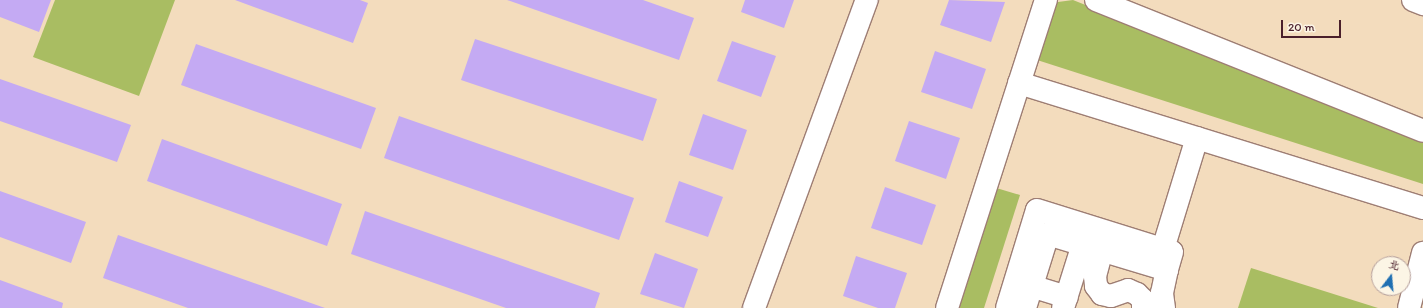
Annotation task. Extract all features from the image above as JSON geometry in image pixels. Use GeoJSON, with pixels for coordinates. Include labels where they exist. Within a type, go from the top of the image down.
{"type":"FeatureCollection","features":[{"type":"Feature","properties":{"kind":"main road"},"geometry":{"type":"LineString","coordinates":[[754,308],[867,0]]}},
{"type":"Feature","properties":{"kind":"main road"},"geometry":{"type":"LineString","coordinates":[[947,308],[1046,0]]}},
{"type":"Feature","properties":{"kind":"main road"},"geometry":{"type":"LineString","coordinates":[[1096,0],[1423,132]]}},
{"type":"Feature","properties":{"kind":"main road"},"geometry":{"type":"LineString","coordinates":[[1413,0],[1423,4]]}},
{"type":"Feature","properties":{"kind":"main road"},"geometry":{"type":"LineString","coordinates":[[1020,83],[1423,208]]}},
{"type":"Feature","properties":{"kind":"main road"},"geometry":{"type":"LineString","coordinates":[[1163,249],[1197,138]]}},
{"type":"Feature","properties":{"kind":"main road"},"geometry":{"type":"LineString","coordinates":[[1025,308],[1024,284],[1037,210],[1172,252],[1162,293],[1164,308]]}},
{"type":"Feature","properties":{"kind":"main road"},"geometry":{"type":"LineString","coordinates":[[1007,308],[1024,284],[1048,234],[1167,270]]}},
{"type":"Feature","properties":{"kind":"main road"},"geometry":{"type":"LineString","coordinates":[[1024,284],[1065,302],[1092,247]]}},
{"type":"Feature","properties":{"kind":"main road"},"geometry":{"type":"LineString","coordinates":[[1092,247],[1096,286],[1102,294],[1112,296],[1128,290],[1137,294],[1143,300],[1143,308]]}},
{"type":"Feature","properties":{"kind":"main road"},"geometry":{"type":"LineString","coordinates":[[1409,308],[1423,253]]}},
{"type":"Feature","properties":{"kind":"green space"},"geometry":{"type":"Polygon","coordinates":[[[55,0],[175,0],[139,96],[33,57],[55,0]]]}},
{"type":"Feature","properties":{"kind":"green space"},"geometry":{"type":"Polygon","coordinates":[[[1073,0],[1423,140],[1423,184],[1034,59],[1049,10],[1058,2],[1073,0]]]}},
{"type":"Feature","properties":{"kind":"green space"},"geometry":{"type":"Polygon","coordinates":[[[993,187],[1020,195],[984,308],[953,308],[993,187]]]}},
{"type":"Feature","properties":{"kind":"green space"},"geometry":{"type":"Polygon","coordinates":[[[1251,268],[1378,308],[1238,308],[1251,268]]]}},
{"type":"Feature","properties":{"kind":"building"},"geometry":{"type":"Polygon","coordinates":[[[0,0],[51,0],[39,32],[0,17],[0,0]]]}},
{"type":"Feature","properties":{"kind":"building"},"geometry":{"type":"Polygon","coordinates":[[[235,0],[360,0],[368,3],[353,43],[235,0]]]}},
{"type":"Feature","properties":{"kind":"building"},"geometry":{"type":"Polygon","coordinates":[[[507,0],[643,0],[694,18],[679,60],[507,0]]]}},
{"type":"Feature","properties":{"kind":"building"},"geometry":{"type":"Polygon","coordinates":[[[745,0],[794,0],[784,28],[741,12],[745,0]]]}},
{"type":"Feature","properties":{"kind":"building"},"geometry":{"type":"Polygon","coordinates":[[[949,0],[1005,2],[991,42],[940,25],[949,0]]]}},
{"type":"Feature","properties":{"kind":"building"},"geometry":{"type":"Polygon","coordinates":[[[475,39],[657,99],[643,141],[461,80],[475,39]]]}},
{"type":"Feature","properties":{"kind":"building"},"geometry":{"type":"Polygon","coordinates":[[[732,41],[776,56],[761,97],[717,81],[732,41]]]}},
{"type":"Feature","properties":{"kind":"building"},"geometry":{"type":"Polygon","coordinates":[[[196,44],[376,108],[361,149],[181,85],[196,44]]]}},
{"type":"Feature","properties":{"kind":"building"},"geometry":{"type":"Polygon","coordinates":[[[935,51],[986,69],[972,109],[921,92],[935,51]]]}},
{"type":"Feature","properties":{"kind":"building"},"geometry":{"type":"Polygon","coordinates":[[[0,79],[131,125],[117,162],[0,121],[0,79]]]}},
{"type":"Feature","properties":{"kind":"building"},"geometry":{"type":"Polygon","coordinates":[[[703,114],[747,130],[733,170],[689,155],[703,114]]]}},
{"type":"Feature","properties":{"kind":"building"},"geometry":{"type":"Polygon","coordinates":[[[399,116],[634,198],[619,240],[384,158],[399,116]]]}},
{"type":"Feature","properties":{"kind":"building"},"geometry":{"type":"Polygon","coordinates":[[[909,121],[960,138],[946,179],[895,161],[909,121]]]}},
{"type":"Feature","properties":{"kind":"building"},"geometry":{"type":"Polygon","coordinates":[[[162,139],[342,204],[327,246],[147,181],[162,139]]]}},
{"type":"Feature","properties":{"kind":"building"},"geometry":{"type":"Polygon","coordinates":[[[679,181],[723,197],[708,237],[665,222],[679,181]]]}},
{"type":"Feature","properties":{"kind":"building"},"geometry":{"type":"Polygon","coordinates":[[[885,187],[936,205],[922,245],[871,228],[885,187]]]}},
{"type":"Feature","properties":{"kind":"building"},"geometry":{"type":"Polygon","coordinates":[[[0,191],[86,222],[71,263],[0,237],[0,191]]]}},
{"type":"Feature","properties":{"kind":"building"},"geometry":{"type":"Polygon","coordinates":[[[365,211],[600,293],[595,308],[506,308],[351,254],[365,211]]]}},
{"type":"Feature","properties":{"kind":"building"},"geometry":{"type":"Polygon","coordinates":[[[118,235],[325,308],[188,308],[103,278],[118,235]]]}},
{"type":"Feature","properties":{"kind":"building"},"geometry":{"type":"Polygon","coordinates":[[[655,253],[698,269],[684,308],[640,294],[655,253]]]}},
{"type":"Feature","properties":{"kind":"building"},"geometry":{"type":"Polygon","coordinates":[[[856,256],[907,273],[895,308],[878,308],[843,296],[856,256]]]}},
{"type":"Feature","properties":{"kind":"building"},"geometry":{"type":"Polygon","coordinates":[[[0,280],[63,303],[62,308],[0,308],[0,280]]]}}]}
